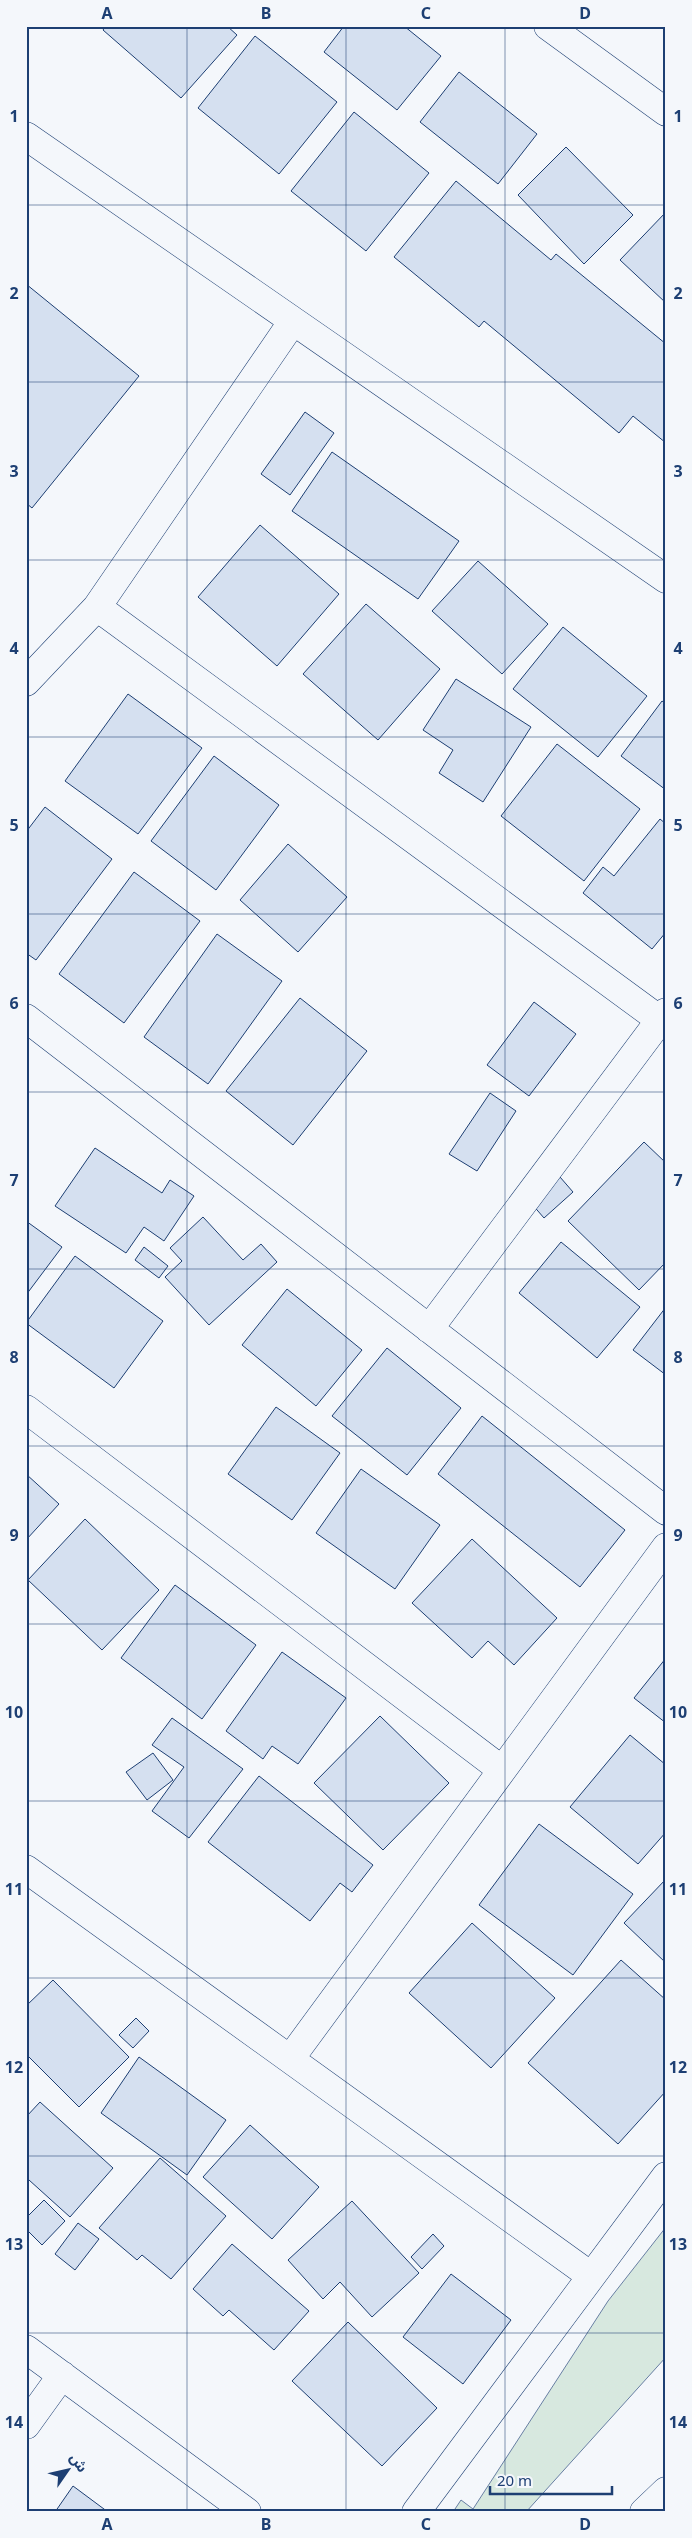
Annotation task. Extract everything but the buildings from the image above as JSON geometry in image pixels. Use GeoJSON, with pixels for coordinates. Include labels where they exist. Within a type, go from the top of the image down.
{"type":"FeatureCollection","features":[{"type":"Feature","properties":{"kind":"street"},"geometry":{"type":"LineString","coordinates":[[548,26],[666,112]]}},
{"type":"Feature","properties":{"kind":"street"},"geometry":{"type":"LineString","coordinates":[[26,136],[666,579]]}},
{"type":"Feature","properties":{"kind":"street"},"geometry":{"type":"LineString","coordinates":[[26,682],[97,607],[293,321]]}},
{"type":"Feature","properties":{"kind":"street"},"geometry":{"type":"LineString","coordinates":[[97,607],[663,1016],[429,1329]]}},
{"type":"Feature","properties":{"kind":"street"},"geometry":{"type":"LineString","coordinates":[[26,1018],[666,1511]]}},
{"type":"Feature","properties":{"kind":"street"},"geometry":{"type":"LineString","coordinates":[[26,1409],[502,1770]]}},
{"type":"Feature","properties":{"kind":"street"},"geometry":{"type":"LineString","coordinates":[[290,2059],[666,1547]]}},
{"type":"Feature","properties":{"kind":"street"},"geometry":{"type":"LineString","coordinates":[[26,1869],[591,2276]]}},
{"type":"Feature","properties":{"kind":"street"},"geometry":{"type":"LineString","coordinates":[[416,2512],[666,2176]]}},
{"type":"Feature","properties":{"kind":"street"},"geometry":{"type":"LineString","coordinates":[[26,2349],[247,2512]]}},
{"type":"Feature","properties":{"kind":"street"},"geometry":{"type":"LineString","coordinates":[[26,2425],[62,2375]]}},
{"type":"Feature","properties":{"kind":"street"},"geometry":{"type":"LineString","coordinates":[[644,2512],[666,2491]]}},
{"type":"Feature","properties":{"kind":"shaded area"},"geometry":{"type":"Polygon","coordinates":[[[666,2227],[666,2357],[526,2512],[453,2512],[461,2500],[473,2509],[608,2301],[666,2227]]]}}]}
